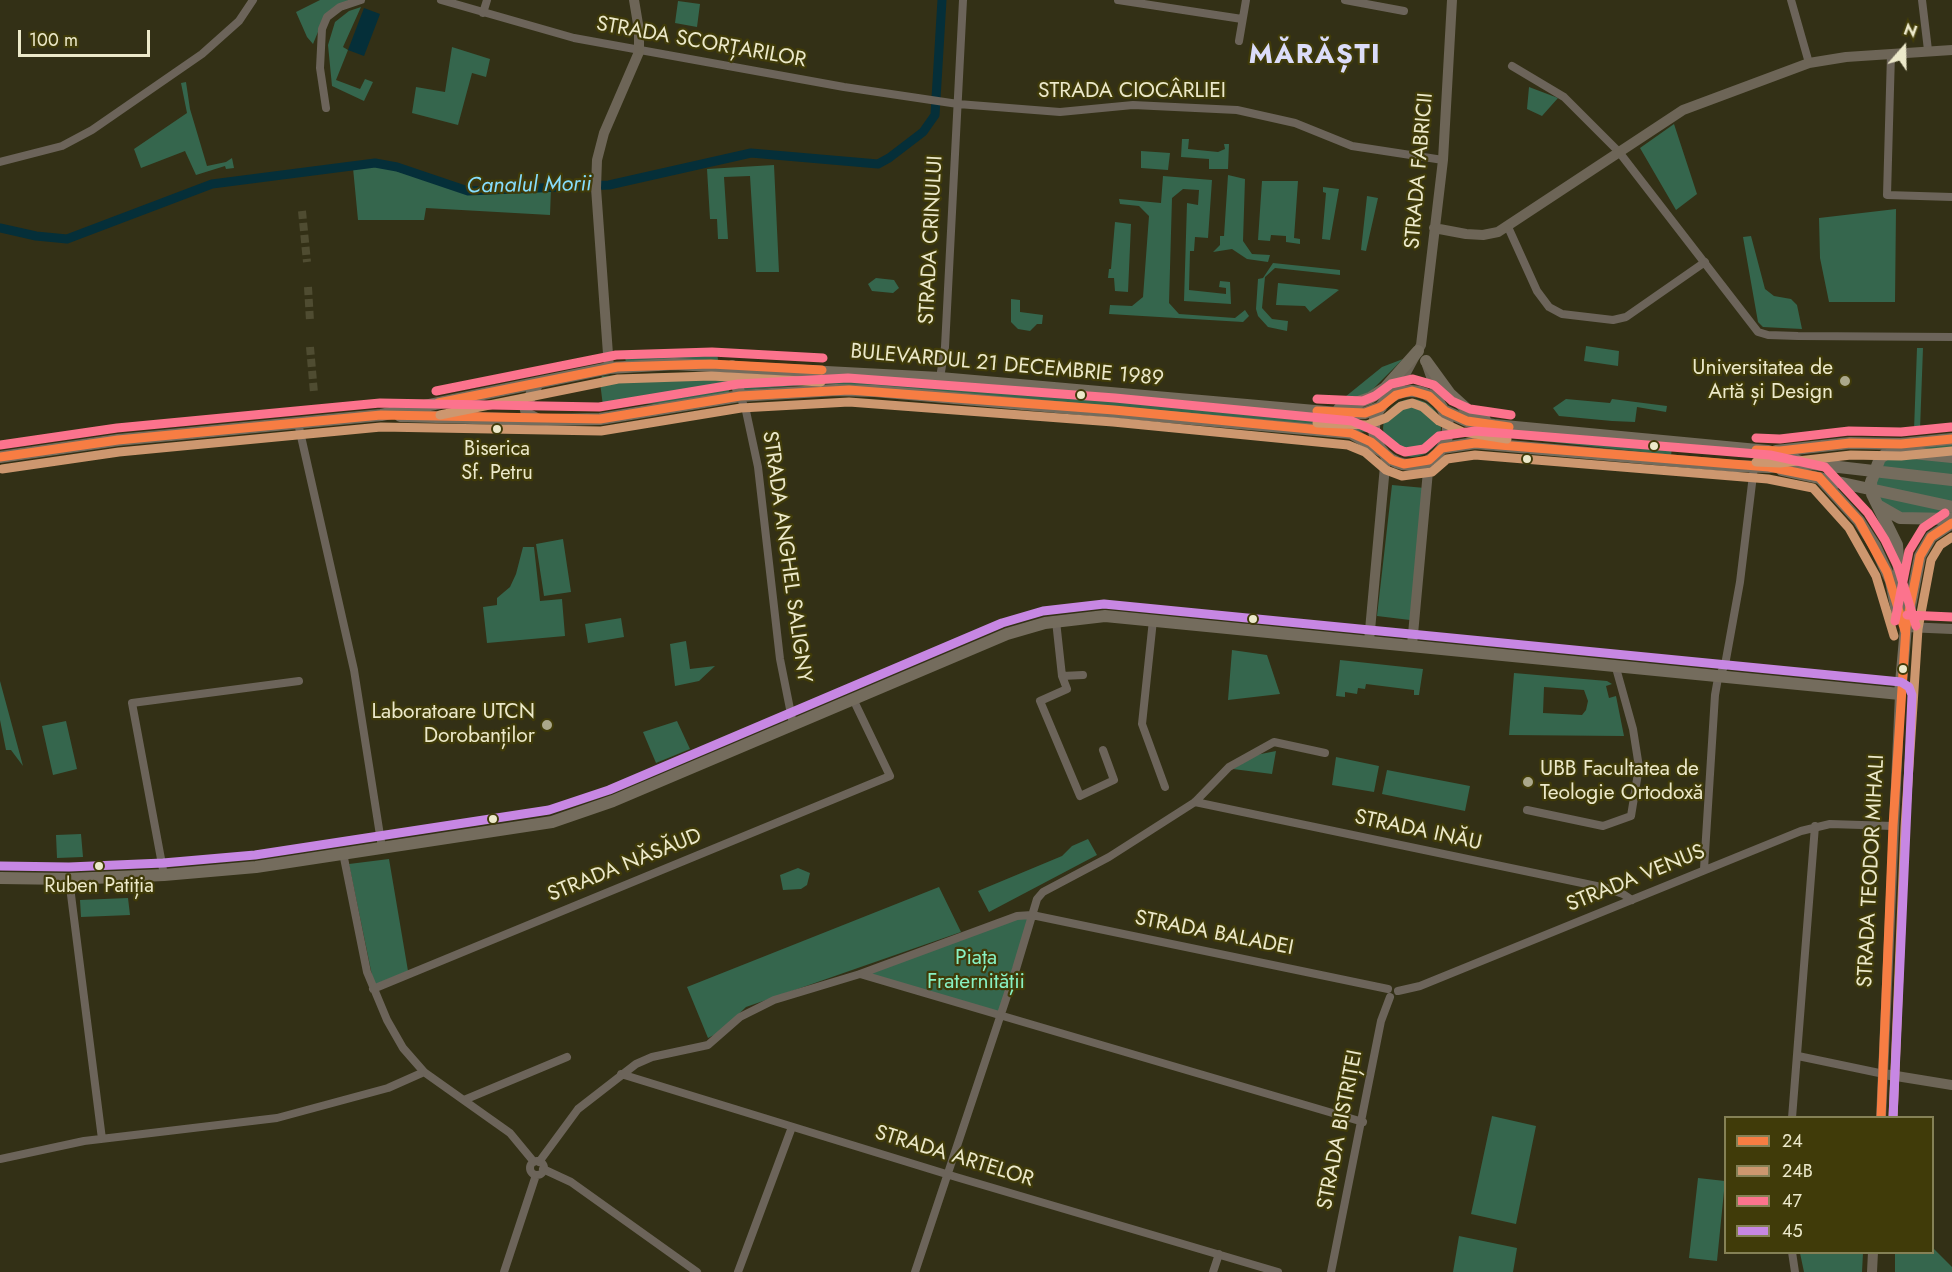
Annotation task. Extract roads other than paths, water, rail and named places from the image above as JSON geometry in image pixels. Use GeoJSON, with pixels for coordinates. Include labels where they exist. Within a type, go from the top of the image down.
{"type":"FeatureCollection","features":[{"type":"Feature","properties":{"kind":"main road"},"geometry":{"type":"LineString","coordinates":[[609,368],[597,195],[597,160],[604,133],[639,52],[639,30],[634,0]]}},
{"type":"Feature","properties":{"kind":"main road","name":"STRADA FABRICII"},"geometry":{"type":"LineString","coordinates":[[1443,410],[1422,352],[1443,160],[1452,0]]}},
{"type":"Feature","properties":{"kind":"main road"},"geometry":{"type":"LineString","coordinates":[[1434,228],[1484,235],[1508,227],[1690,106],[1809,63],[1928,50],[1952,50]]}},
{"type":"Feature","properties":{"kind":"main road"},"geometry":{"type":"LineString","coordinates":[[1326,412],[1370,398],[1385,388],[1422,352],[1461,405],[1494,425]]}},
{"type":"Feature","properties":{"kind":"main road","name":"STRADA FABRICII"},"geometry":{"type":"LineString","coordinates":[[1384,403],[1422,352]]}},
{"type":"Feature","properties":{"kind":"main road","name":"BULEVARDUL 21 DECEMBRIE 1989"},"geometry":{"type":"LineString","coordinates":[[0,457],[118,440],[381,415],[609,368],[674,364],[940,378],[1326,412],[1365,413],[1384,403]]}},
{"type":"Feature","properties":{"kind":"main road"},"geometry":{"type":"LineString","coordinates":[[732,366],[740,396]]}},
{"type":"Feature","properties":{"kind":"main road"},"geometry":{"type":"LineString","coordinates":[[538,383],[525,406],[527,414],[538,420]]}},
{"type":"Feature","properties":{"kind":"main road","name":"BULEVARDUL 21 DECEMBRIE 1989"},"geometry":{"type":"LineString","coordinates":[[381,415],[538,420],[606,418],[740,396],[875,390],[1114,410],[1351,434],[1362,437],[1385,453]]}},
{"type":"Feature","properties":{"kind":"main road"},"geometry":{"type":"LineString","coordinates":[[1370,641],[1385,453],[1375,430],[1384,403],[1403,392],[1421,392],[1437,401],[1443,410],[1448,426],[1442,448]]}},
{"type":"Feature","properties":{"kind":"main road"},"geometry":{"type":"LineString","coordinates":[[1443,410],[1467,421],[1494,425],[1768,451],[1952,439]]}},
{"type":"Feature","properties":{"kind":"main road"},"geometry":{"type":"LineString","coordinates":[[1385,453],[1404,464],[1429,460],[1442,448],[1466,443],[1485,443],[1754,467],[1804,463]]}},
{"type":"Feature","properties":{"kind":"main road"},"geometry":{"type":"LineString","coordinates":[[1901,444],[1889,451],[1875,466],[1871,482],[1872,494],[1897,544],[1905,629]]}},
{"type":"Feature","properties":{"kind":"main road"},"geometry":{"type":"LineString","coordinates":[[1768,451],[1804,463],[1829,467],[1952,480]]}},
{"type":"Feature","properties":{"kind":"main road"},"geometry":{"type":"LineString","coordinates":[[1889,451],[1952,457]]}},
{"type":"Feature","properties":{"kind":"main road"},"geometry":{"type":"LineString","coordinates":[[1412,645],[1429,460]]}},
{"type":"Feature","properties":{"kind":"main road"},"geometry":{"type":"LineString","coordinates":[[1769,467],[1951,507]]}},
{"type":"Feature","properties":{"kind":"main road"},"geometry":{"type":"LineString","coordinates":[[1819,477],[1859,521],[1875,546],[1891,581],[1898,615],[1905,629]]}},
{"type":"Feature","properties":{"kind":"main road"},"geometry":{"type":"LineString","coordinates":[[1878,506],[1900,518],[1952,521]]}},
{"type":"Feature","properties":{"kind":"main road"},"geometry":{"type":"LineString","coordinates":[[1905,629],[1920,556],[1931,537],[1952,521]]}},
{"type":"Feature","properties":{"kind":"main road"},"geometry":{"type":"LineString","coordinates":[[0,878],[69,879],[164,875],[256,867],[511,830],[560,819],[613,801],[1007,634],[1056,621],[1105,616],[1412,645],[1616,668],[1900,694]]}},
{"type":"Feature","properties":{"kind":"main road"},"geometry":{"type":"LineString","coordinates":[[1905,629],[1952,629]]}},
{"type":"Feature","properties":{"kind":"main road","name":"STRADA TEODOR MIHALI"},"geometry":{"type":"LineString","coordinates":[[1881,1116],[1893,826],[1905,629]]}},
{"type":"Feature","properties":{"kind":"main road"},"geometry":{"type":"LineString","coordinates":[[1884,1074],[1952,1085]]}},
{"type":"Feature","properties":{"kind":"main road"},"geometry":{"type":"LineString","coordinates":[[1872,1272],[1873,1254]]}},
{"type":"Feature","properties":{"kind":"street"},"geometry":{"type":"LineString","coordinates":[[0,162],[62,146],[92,130],[202,54],[239,21],[253,0]]}},
{"type":"Feature","properties":{"kind":"street"},"geometry":{"type":"LineString","coordinates":[[326,108],[320,68],[322,29],[327,17],[340,7],[361,0]]}},
{"type":"Feature","properties":{"kind":"street","name":"STRADA SCORȚARILOR"},"geometry":{"type":"LineString","coordinates":[[441,0],[574,38],[639,52],[958,104]]}},
{"type":"Feature","properties":{"kind":"street"},"geometry":{"type":"LineString","coordinates":[[483,13],[487,0]]}},
{"type":"Feature","properties":{"kind":"street","name":"STRADA CRINULUI"},"geometry":{"type":"LineString","coordinates":[[940,378],[945,347],[963,0]]}},
{"type":"Feature","properties":{"kind":"street"},"geometry":{"type":"LineString","coordinates":[[1118,0],[1242,20]]}},
{"type":"Feature","properties":{"kind":"street"},"geometry":{"type":"LineString","coordinates":[[1239,40],[1246,0]]}},
{"type":"Feature","properties":{"kind":"street"},"geometry":{"type":"LineString","coordinates":[[1345,0],[1404,11]]}},
{"type":"Feature","properties":{"kind":"street"},"geometry":{"type":"LineString","coordinates":[[1791,0],[1809,63]]}},
{"type":"Feature","properties":{"kind":"street"},"geometry":{"type":"LineString","coordinates":[[1922,0],[1928,50]]}},
{"type":"Feature","properties":{"kind":"street"},"geometry":{"type":"LineString","coordinates":[[1891,54],[1887,195],[1952,197]]}},
{"type":"Feature","properties":{"kind":"street"},"geometry":{"type":"LineString","coordinates":[[1512,66],[1564,97],[1619,152],[1758,332],[1768,335],[1952,337]]}},
{"type":"Feature","properties":{"kind":"street","name":"STRADA CIOCÂRLIEI"},"geometry":{"type":"LineString","coordinates":[[958,104],[1060,112],[1132,105],[1238,110],[1295,123],[1352,146],[1443,160]]}},
{"type":"Feature","properties":{"kind":"street"},"geometry":{"type":"LineString","coordinates":[[1508,227],[1537,291],[1549,307],[1562,314],[1613,320],[1626,317],[1705,262]]}},
{"type":"Feature","properties":{"kind":"street","name":"STRADA ANGHEL SALIGNY"},"geometry":{"type":"LineString","coordinates":[[740,396],[746,411],[758,467],[777,637],[793,724]]}},
{"type":"Feature","properties":{"kind":"street"},"geometry":{"type":"LineString","coordinates":[[298,423],[354,670],[382,848]]}},
{"type":"Feature","properties":{"kind":"street"},"geometry":{"type":"LineString","coordinates":[[1704,869],[1718,678],[1725,665],[1740,582],[1754,467]]}},
{"type":"Feature","properties":{"kind":"street"},"geometry":{"type":"LineString","coordinates":[[1153,620],[1142,724],[1165,787]]}},
{"type":"Feature","properties":{"kind":"street"},"geometry":{"type":"LineString","coordinates":[[1056,621],[1062,676],[1067,689],[1040,701],[1080,796],[1114,780],[1103,750]]}},
{"type":"Feature","properties":{"kind":"street"},"geometry":{"type":"LineString","coordinates":[[1527,810],[1603,826],[1631,816],[1639,767],[1633,729],[1616,668]]}},
{"type":"Feature","properties":{"kind":"street"},"geometry":{"type":"LineString","coordinates":[[1062,676],[1083,675]]}},
{"type":"Feature","properties":{"kind":"street"},"geometry":{"type":"LineString","coordinates":[[164,875],[132,703],[299,681]]}},
{"type":"Feature","properties":{"kind":"street","name":"STRADA NĂSĂUD"},"geometry":{"type":"LineString","coordinates":[[373,989],[890,776],[853,699]]}},
{"type":"Feature","properties":{"kind":"street"},"geometry":{"type":"LineString","coordinates":[[915,1272],[1037,899],[1043,892],[1109,857],[1195,802],[1230,767],[1274,742],[1325,753]]}},
{"type":"Feature","properties":{"kind":"street","name":"STRADA INĂU"},"geometry":{"type":"LineString","coordinates":[[1195,802],[1606,888],[1632,900]]}},
{"type":"Feature","properties":{"kind":"street"},"geometry":{"type":"LineString","coordinates":[[1792,1116],[1815,826]]}},
{"type":"Feature","properties":{"kind":"street","name":"STRADA VENUS"},"geometry":{"type":"LineString","coordinates":[[1398,991],[1411,990],[1704,869],[1815,826],[1893,826]]}},
{"type":"Feature","properties":{"kind":"street"},"geometry":{"type":"LineString","coordinates":[[343,854],[360,946],[373,989],[403,1048],[424,1072],[510,1133],[538,1167],[571,1182],[697,1272]]}},
{"type":"Feature","properties":{"kind":"street"},"geometry":{"type":"LineString","coordinates":[[69,879],[102,1139]]}},
{"type":"Feature","properties":{"kind":"street"},"geometry":{"type":"LineString","coordinates":[[504,1272],[538,1167],[578,1109],[621,1074],[652,1057],[708,1045],[753,1009],[860,974],[1005,919],[1032,915]]}},
{"type":"Feature","properties":{"kind":"street","name":"STRADA BALADEI"},"geometry":{"type":"LineString","coordinates":[[1032,915],[1389,993],[1394,986],[1398,991]]}},
{"type":"Feature","properties":{"kind":"street"},"geometry":{"type":"LineString","coordinates":[[860,974],[999,1017],[1363,1122]]}},
{"type":"Feature","properties":{"kind":"street","name":"STRADA BISTRIȚEI"},"geometry":{"type":"LineString","coordinates":[[1331,1272],[1389,993]]}},
{"type":"Feature","properties":{"kind":"street"},"geometry":{"type":"LineString","coordinates":[[1798,1056],[1884,1074]]}},
{"type":"Feature","properties":{"kind":"street"},"geometry":{"type":"LineString","coordinates":[[464,1100],[567,1058]]}},
{"type":"Feature","properties":{"kind":"street"},"geometry":{"type":"LineString","coordinates":[[0,1159],[102,1139],[277,1118],[388,1088],[424,1072]]}},
{"type":"Feature","properties":{"kind":"street","name":"STRADA ARTELOR"},"geometry":{"type":"LineString","coordinates":[[621,1074],[948,1175],[1278,1272]]}},
{"type":"Feature","properties":{"kind":"street"},"geometry":{"type":"LineString","coordinates":[[738,1272],[792,1127]]}},
{"type":"Feature","properties":{"kind":"street"},"geometry":{"type":"LineString","coordinates":[[1213,1272],[1219,1254]]}},
{"type":"Feature","properties":{"kind":"street"},"geometry":{"type":"LineString","coordinates":[[1792,1254],[1795,1272]]}},
{"type":"Feature","properties":{"kind":"water"},"geometry":{"type":"Polygon","coordinates":[[[364,8],[380,14],[364,56],[348,50],[364,8]]]}},
{"type":"Feature","properties":{"kind":"waterway","name":"Canalul Morii"},"geometry":{"type":"LineString","coordinates":[[0,228],[36,236],[67,239],[212,184],[375,163],[397,167],[468,191],[609,185],[751,153],[878,164],[923,132],[935,115],[942,0]]}},
{"type":"Feature","properties":{"kind":"tunnel"},"geometry":{"type":"LineString","coordinates":[[302,211],[307,262]]}},
{"type":"Feature","properties":{"kind":"tunnel"},"geometry":{"type":"LineString","coordinates":[[308,287],[310,321]]}},
{"type":"Feature","properties":{"kind":"tunnel"},"geometry":{"type":"LineString","coordinates":[[310,347],[314,393]]}},
{"type":"Feature","properties":{"kind":"place","name":"Universitatea de Artă și Design"},"geometry":{"type":"Point","coordinates":[1845,381]}},
{"type":"Feature","properties":{"kind":"place","name":"Biserica Sf. Petru"},"geometry":{"type":"Point","coordinates":[497,429]}},
{"type":"Feature","properties":{"kind":"place","name":"Laboratoare UTCN Dorobanților"},"geometry":{"type":"Point","coordinates":[547,725]}},
{"type":"Feature","properties":{"kind":"place","name":"UBB Facultatea de Teologie Ortodoxă"},"geometry":{"type":"Point","coordinates":[1528,782]}},
{"type":"Feature","properties":{"kind":"place","name":"Ruben Patiția"},"geometry":{"type":"Point","coordinates":[99,866]}},
{"type":"Feature","properties":{"kind":"district","name":"MĂRĂȘTI"},"geometry":{"type":"Point","coordinates":[1315,56]}},
{"type":"Feature","properties":{"kind":"park label","name":"Piața Fraternității"},"geometry":{"type":"Point","coordinates":[976,971]}}]}
